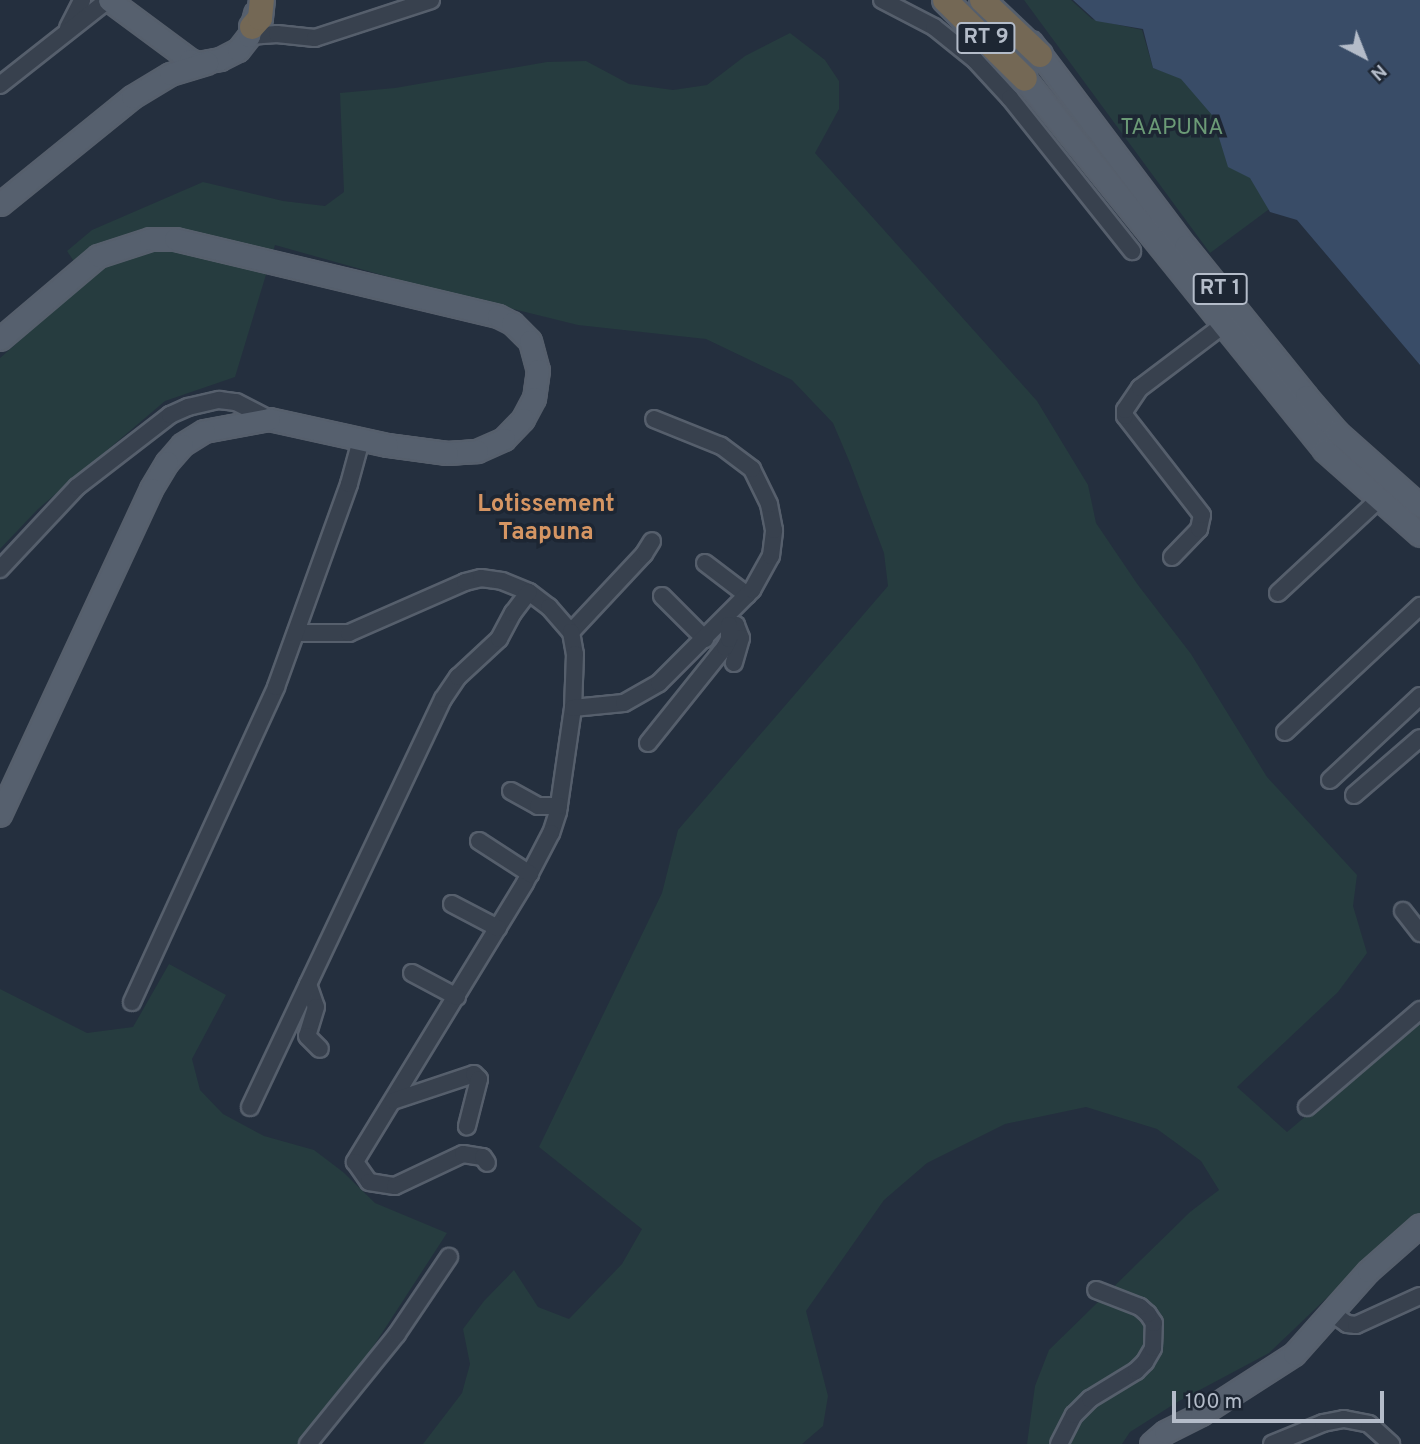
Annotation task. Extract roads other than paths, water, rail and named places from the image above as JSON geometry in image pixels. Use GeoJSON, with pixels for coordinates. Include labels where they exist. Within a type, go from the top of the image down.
{"type":"FeatureCollection","features":[{"type":"Feature","properties":{"kind":"highway"},"geometry":{"type":"LineString","coordinates":[[251,31],[260,18],[262,0]]}},
{"type":"Feature","properties":{"kind":"highway","name":"RT 9"},"geometry":{"type":"LineString","coordinates":[[945,0],[1025,79]]}},
{"type":"Feature","properties":{"kind":"highway","name":"RT 9"},"geometry":{"type":"LineString","coordinates":[[982,0],[1040,55]]}},
{"type":"Feature","properties":{"kind":"main road"},"geometry":{"type":"LineString","coordinates":[[108,0],[190,60],[206,63]]}},
{"type":"Feature","properties":{"kind":"main road"},"geometry":{"type":"LineString","coordinates":[[0,204],[132,97],[170,74],[231,55],[251,31],[254,0]]}},
{"type":"Feature","properties":{"kind":"main road","name":"RT 1"},"geometry":{"type":"LineString","coordinates":[[999,0],[1185,246],[1314,405],[1337,432],[1420,506]]}},
{"type":"Feature","properties":{"kind":"main road","name":"RT 1"},"geometry":{"type":"LineString","coordinates":[[1025,79],[1087,152],[1222,326],[1324,450],[1420,535]]}},
{"type":"Feature","properties":{"kind":"main road"},"geometry":{"type":"LineString","coordinates":[[0,339],[99,256],[133,243],[161,238],[207,244],[484,312],[512,323],[530,341],[538,370],[534,398],[523,419],[496,444],[477,452],[447,453],[361,440],[269,419],[204,431],[182,445],[166,463],[130,532],[0,815]]}},
{"type":"Feature","properties":{"kind":"main road"},"geometry":{"type":"LineString","coordinates":[[1151,1444],[1165,1432],[1232,1396],[1294,1354],[1378,1261],[1420,1225]]}},
{"type":"Feature","properties":{"kind":"street"},"geometry":{"type":"LineString","coordinates":[[61,39],[82,0]]}},
{"type":"Feature","properties":{"kind":"street"},"geometry":{"type":"LineString","coordinates":[[0,85],[108,0]]}},
{"type":"Feature","properties":{"kind":"street"},"geometry":{"type":"LineString","coordinates":[[251,31],[314,38],[431,0]]}},
{"type":"Feature","properties":{"kind":"street"},"geometry":{"type":"LineString","coordinates":[[882,0],[934,27],[975,60],[1132,251]]}},
{"type":"Feature","properties":{"kind":"street"},"geometry":{"type":"LineString","coordinates":[[1172,558],[1203,524],[1202,515],[1125,416],[1125,410],[1140,388],[1222,326]]}},
{"type":"Feature","properties":{"kind":"street"},"geometry":{"type":"LineString","coordinates":[[0,569],[77,487],[170,415],[188,407],[219,400],[236,402],[269,419]]}},
{"type":"Feature","properties":{"kind":"street"},"geometry":{"type":"LineString","coordinates":[[573,708],[611,706],[646,692],[673,672],[705,639],[724,625],[766,568],[774,530],[769,504],[758,478],[737,455],[722,446],[654,419]]}},
{"type":"Feature","properties":{"kind":"street"},"geometry":{"type":"LineString","coordinates":[[132,1002],[231,787],[296,633],[349,484],[361,440]]}},
{"type":"Feature","properties":{"kind":"street"},"geometry":{"type":"LineString","coordinates":[[1278,593],[1378,500]]}},
{"type":"Feature","properties":{"kind":"street"},"geometry":{"type":"LineString","coordinates":[[571,632],[644,554],[652,541]]}},
{"type":"Feature","properties":{"kind":"street"},"geometry":{"type":"LineString","coordinates":[[705,563],[747,595]]}},
{"type":"Feature","properties":{"kind":"street"},"geometry":{"type":"LineString","coordinates":[[296,633],[349,633],[465,582],[481,578],[502,581],[529,592],[549,607],[571,632],[575,654],[573,708],[559,806],[551,833],[498,928],[355,1163],[369,1182],[395,1186],[463,1154],[483,1157],[487,1163]]}},
{"type":"Feature","properties":{"kind":"street"},"geometry":{"type":"LineString","coordinates":[[250,1107],[443,699],[458,677],[499,639],[513,613],[529,592]]}},
{"type":"Feature","properties":{"kind":"street"},"geometry":{"type":"LineString","coordinates":[[662,596],[705,639]]}},
{"type":"Feature","properties":{"kind":"street"},"geometry":{"type":"LineString","coordinates":[[1285,732],[1420,606]]}},
{"type":"Feature","properties":{"kind":"street"},"geometry":{"type":"LineString","coordinates":[[724,625],[736,625],[741,638],[734,663]]}},
{"type":"Feature","properties":{"kind":"street"},"geometry":{"type":"LineString","coordinates":[[648,743],[725,647],[729,639],[724,625]]}},
{"type":"Feature","properties":{"kind":"street"},"geometry":{"type":"LineString","coordinates":[[1330,780],[1420,696]]}},
{"type":"Feature","properties":{"kind":"street"},"geometry":{"type":"LineString","coordinates":[[1354,795],[1420,738]]}},
{"type":"Feature","properties":{"kind":"street"},"geometry":{"type":"LineString","coordinates":[[511,791],[538,806],[559,806]]}},
{"type":"Feature","properties":{"kind":"street"},"geometry":{"type":"LineString","coordinates":[[479,841],[530,874]]}},
{"type":"Feature","properties":{"kind":"street"},"geometry":{"type":"LineString","coordinates":[[452,904],[498,928]]}},
{"type":"Feature","properties":{"kind":"street"},"geometry":{"type":"LineString","coordinates":[[1403,911],[1420,933]]}},
{"type":"Feature","properties":{"kind":"street"},"geometry":{"type":"LineString","coordinates":[[412,973],[457,997]]}},
{"type":"Feature","properties":{"kind":"street"},"geometry":{"type":"LineString","coordinates":[[308,984],[316,1007],[307,1036],[320,1049]]}},
{"type":"Feature","properties":{"kind":"street"},"geometry":{"type":"LineString","coordinates":[[1307,1107],[1420,1010]]}},
{"type":"Feature","properties":{"kind":"street"},"geometry":{"type":"LineString","coordinates":[[393,1101],[474,1074],[479,1079],[467,1126]]}},
{"type":"Feature","properties":{"kind":"street"},"geometry":{"type":"LineString","coordinates":[[309,1444],[397,1334],[449,1257]]}},
{"type":"Feature","properties":{"kind":"street"},"geometry":{"type":"LineString","coordinates":[[1059,1444],[1074,1415],[1136,1371],[1153,1348],[1154,1323],[1148,1314],[1140,1307],[1096,1290]]}},
{"type":"Feature","properties":{"kind":"street"},"geometry":{"type":"LineString","coordinates":[[1330,1312],[1347,1324],[1356,1325],[1420,1296]]}},
{"type":"Feature","properties":{"kind":"street"},"geometry":{"type":"LineString","coordinates":[[1272,1444],[1323,1423],[1344,1419],[1369,1424],[1391,1444]]}},
{"type":"Feature","properties":{"kind":"water"},"geometry":{"type":"Polygon","coordinates":[[[1073,0],[1420,0],[1420,365],[1297,220],[1270,212],[1250,178],[1228,167],[1212,115],[1181,79],[1153,68],[1143,29],[1096,21],[1073,0]]]}},
{"type":"Feature","properties":{"kind":"district","name":"Lotissement Taapuna"},"geometry":{"type":"Point","coordinates":[546,520]}},
{"type":"Feature","properties":{"kind":"park label","name":"TAAPUNA"},"geometry":{"type":"Point","coordinates":[1172,129]}}]}
